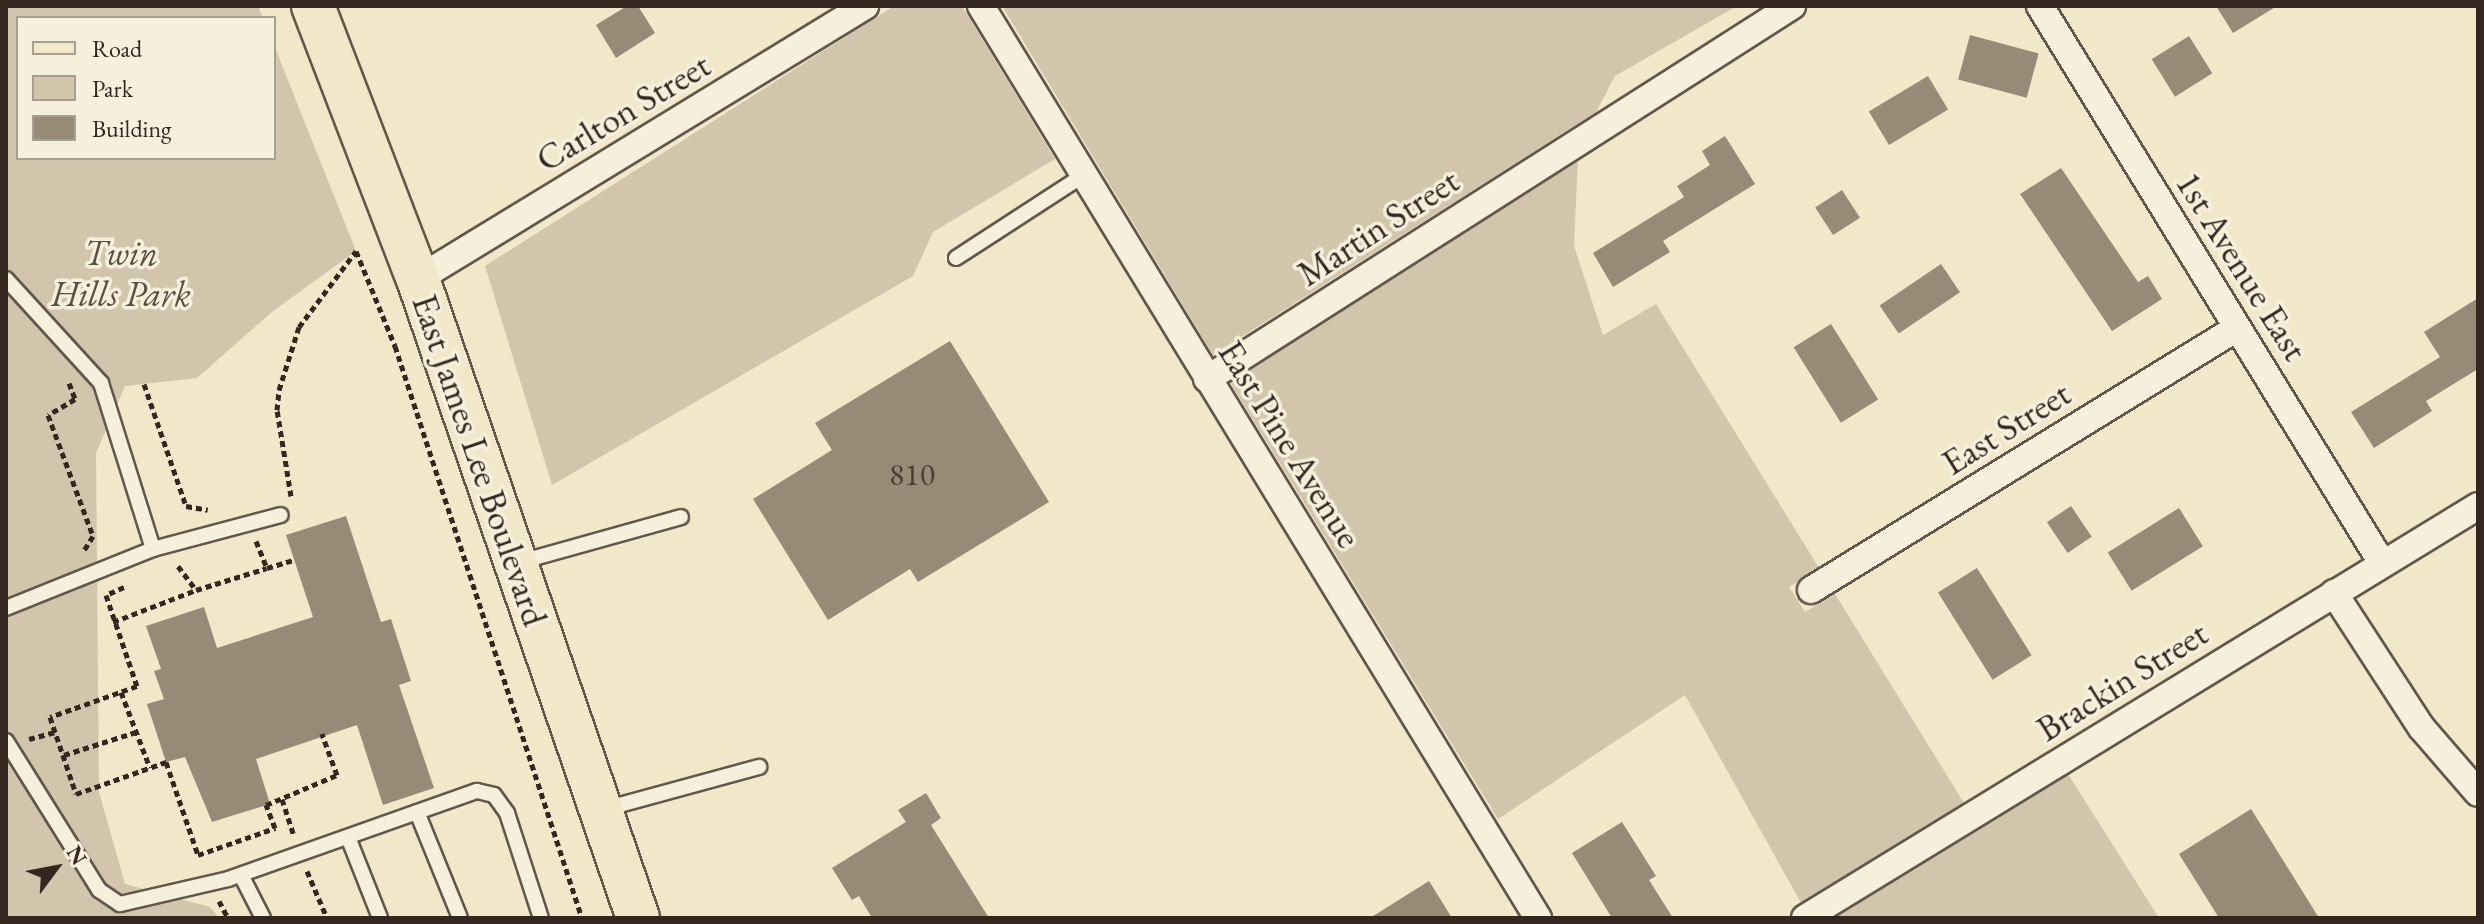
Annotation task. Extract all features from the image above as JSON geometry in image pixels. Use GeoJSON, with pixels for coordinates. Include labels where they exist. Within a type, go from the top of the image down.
{"type":"FeatureCollection","features":[{"type":"Feature","properties":{"kind":"main road","name":"East James Lee Boulevard"},"geometry":{"type":"LineString","coordinates":[[313,6],[418,279],[638,918]]}},
{"type":"Feature","properties":{"kind":"street","name":"Carlton Street"},"geometry":{"type":"LineString","coordinates":[[418,279],[865,6]]}},
{"type":"Feature","properties":{"kind":"street","name":"East Pine Avenue"},"geometry":{"type":"LineString","coordinates":[[981,6],[1538,918]]}},
{"type":"Feature","properties":{"kind":"street","name":"Martin Street"},"geometry":{"type":"LineString","coordinates":[[1207,379],[1792,6]]}},
{"type":"Feature","properties":{"kind":"street","name":"1st Avenue East"},"geometry":{"type":"LineString","coordinates":[[2040,6],[2382,563]]}},
{"type":"Feature","properties":{"kind":"street","name":"East Street"},"geometry":{"type":"LineString","coordinates":[[1811,590],[2237,328]]}},
{"type":"Feature","properties":{"kind":"street","name":"Brackin Street"},"geometry":{"type":"LineString","coordinates":[[1805,918],[2478,506]]}},
{"type":"Feature","properties":{"kind":"street"},"geometry":{"type":"LineString","coordinates":[[2334,593],[2421,727],[2478,793]]}},
{"type":"Feature","properties":{"kind":"lane"},"geometry":{"type":"LineString","coordinates":[[956,258],[1084,175]]}},
{"type":"Feature","properties":{"kind":"lane"},"geometry":{"type":"LineString","coordinates":[[6,279],[101,383],[153,549]]}},
{"type":"Feature","properties":{"kind":"lane"},"geometry":{"type":"LineString","coordinates":[[6,608],[153,549],[281,515]]}},
{"type":"Feature","properties":{"kind":"lane"},"geometry":{"type":"LineString","coordinates":[[515,563],[681,517]]}},
{"type":"Feature","properties":{"kind":"lane"},"geometry":{"type":"LineString","coordinates":[[6,741],[99,890],[120,904],[241,875],[477,791],[494,795],[507,813],[541,918]]}},
{"type":"Feature","properties":{"kind":"lane"},"geometry":{"type":"LineString","coordinates":[[601,811],[759,767]]}},
{"type":"Feature","properties":{"kind":"lane"},"geometry":{"type":"LineString","coordinates":[[417,812],[460,918]]}},
{"type":"Feature","properties":{"kind":"lane"},"geometry":{"type":"LineString","coordinates":[[348,837],[380,918]]}},
{"type":"Feature","properties":{"kind":"lane"},"geometry":{"type":"LineString","coordinates":[[241,875],[263,918]]}},
{"type":"Feature","properties":{"kind":"path"},"geometry":{"type":"LineString","coordinates":[[291,501],[279,390],[299,327],[356,251],[395,346],[582,918]]}},
{"type":"Feature","properties":{"kind":"path"},"geometry":{"type":"LineString","coordinates":[[68,378],[75,399],[48,415],[93,536],[87,550],[75,557]]}},
{"type":"Feature","properties":{"kind":"path"},"geometry":{"type":"LineString","coordinates":[[144,384],[186,506],[223,510]]}},
{"type":"Feature","properties":{"kind":"path"},"geometry":{"type":"LineString","coordinates":[[255,540],[267,568]]}},
{"type":"Feature","properties":{"kind":"path"},"geometry":{"type":"LineString","coordinates":[[113,622],[196,590],[294,560]]}},
{"type":"Feature","properties":{"kind":"path"},"geometry":{"type":"LineString","coordinates":[[167,570],[181,565],[196,590]]}},
{"type":"Feature","properties":{"kind":"path"},"geometry":{"type":"LineString","coordinates":[[138,582],[106,595],[137,686],[50,717],[76,794],[166,762],[198,855],[275,828],[266,805],[337,775],[322,734]]}},
{"type":"Feature","properties":{"kind":"path"},"geometry":{"type":"LineString","coordinates":[[121,692],[150,768]]}},
{"type":"Feature","properties":{"kind":"path"},"geometry":{"type":"LineString","coordinates":[[64,755],[136,732]]}},
{"type":"Feature","properties":{"kind":"green space","name":"Twin Hills Park"},"geometry":{"type":"Polygon","coordinates":[[[6,6],[258,6],[262,16],[16,16],[16,160],[276,160],[276,50],[356,251],[272,312],[197,378],[125,386],[96,453],[99,792],[125,884],[210,907],[219,918],[6,918],[6,6]]]}},
{"type":"Feature","properties":{"kind":"green space"},"geometry":{"type":"Polygon","coordinates":[[[894,6],[962,6],[1055,159],[933,232],[913,276],[552,485],[485,266],[894,6]]]}},
{"type":"Feature","properties":{"kind":"green space"},"geometry":{"type":"Polygon","coordinates":[[[1002,6],[1737,6],[1615,76],[1596,112],[1213,355],[1002,6]]]}},
{"type":"Feature","properties":{"kind":"green space"},"geometry":{"type":"Polygon","coordinates":[[[1578,159],[1574,246],[1603,335],[1656,304],[1819,568],[1789,587],[1805,612],[1835,594],[1964,803],[1801,903],[1685,695],[1498,819],[1230,382],[1578,159]]]}},
{"type":"Feature","properties":{"kind":"green space"},"geometry":{"type":"Polygon","coordinates":[[[2068,774],[2159,918],[1834,918],[2068,774]]]}},
{"type":"Feature","properties":{"kind":"building"},"geometry":{"type":"Polygon","coordinates":[[[627,6],[638,6],[655,33],[616,58],[596,25],[627,6]]]}},
{"type":"Feature","properties":{"kind":"building"},"geometry":{"type":"Polygon","coordinates":[[[2216,6],[2277,6],[2233,33],[2216,6]]]}},
{"type":"Feature","properties":{"kind":"building"},"geometry":{"type":"Polygon","coordinates":[[[1970,35],[2039,53],[2027,98],[1958,79],[1970,35]]]}},
{"type":"Feature","properties":{"kind":"building"},"geometry":{"type":"Polygon","coordinates":[[[2189,36],[2212,73],[2175,97],[2152,59],[2189,36]]]}},
{"type":"Feature","properties":{"kind":"building"},"geometry":{"type":"Polygon","coordinates":[[[1928,76],[1948,109],[1889,145],[1869,112],[1928,76]]]}},
{"type":"Feature","properties":{"kind":"building"},"geometry":{"type":"Polygon","coordinates":[[[1725,136],[1755,184],[1663,241],[1670,252],[1613,287],[1593,253],[1684,197],[1677,186],[1710,165],[1702,151],[1725,136]]]}},
{"type":"Feature","properties":{"kind":"building"},"geometry":{"type":"Polygon","coordinates":[[[2061,168],[2138,282],[2148,276],[2162,299],[2112,331],[2020,194],[2061,168]]]}},
{"type":"Feature","properties":{"kind":"building"},"geometry":{"type":"Polygon","coordinates":[[[1842,190],[1860,218],[1833,235],[1815,207],[1842,190]]]}},
{"type":"Feature","properties":{"kind":"building"},"geometry":{"type":"Polygon","coordinates":[[[1941,264],[1960,292],[1899,334],[1880,305],[1941,264]]]}},
{"type":"Feature","properties":{"kind":"building"},"geometry":{"type":"Polygon","coordinates":[[[2478,298],[2478,369],[2426,401],[2432,411],[2374,448],[2351,412],[2440,357],[2424,332],[2478,298]]]}},
{"type":"Feature","properties":{"kind":"building"},"geometry":{"type":"Polygon","coordinates":[[[1831,324],[1878,399],[1841,423],[1794,347],[1831,324]]]}},
{"type":"Feature","properties":{"kind":"building"},"geometry":{"type":"Polygon","coordinates":[[[950,341],[1049,502],[918,582],[910,569],[828,620],[753,499],[832,450],[815,423],[950,341]]]}},
{"type":"Feature","properties":{"kind":"building"},"geometry":{"type":"Polygon","coordinates":[[[2071,506],[2092,537],[2068,553],[2047,522],[2071,506]]]}},
{"type":"Feature","properties":{"kind":"building"},"geometry":{"type":"Polygon","coordinates":[[[2179,508],[2203,546],[2132,591],[2108,553],[2179,508]]]}},
{"type":"Feature","properties":{"kind":"building"},"geometry":{"type":"Polygon","coordinates":[[[346,516],[381,622],[391,619],[411,681],[399,685],[434,788],[383,805],[357,725],[256,759],[270,804],[212,822],[185,757],[166,762],[147,704],[164,699],[154,671],[161,669],[146,626],[204,607],[217,648],[313,617],[286,535],[346,516]]]}},
{"type":"Feature","properties":{"kind":"building"},"geometry":{"type":"Polygon","coordinates":[[[1977,568],[2032,655],[1993,680],[1938,592],[1977,568]]]}},
{"type":"Feature","properties":{"kind":"building"},"geometry":{"type":"Polygon","coordinates":[[[926,793],[941,818],[931,825],[989,918],[872,918],[859,896],[852,900],[832,868],[906,822],[898,810],[926,793]]]}},
{"type":"Feature","properties":{"kind":"building"},"geometry":{"type":"Polygon","coordinates":[[[2251,809],[2319,918],[2219,918],[2179,854],[2251,809]]]}},
{"type":"Feature","properties":{"kind":"building"},"geometry":{"type":"Polygon","coordinates":[[[1622,822],[1656,876],[1649,880],[1673,918],[1612,918],[1572,853],[1622,822]]]}},
{"type":"Feature","properties":{"kind":"building"},"geometry":{"type":"Polygon","coordinates":[[[1429,881],[1452,918],[1370,918],[1429,881]]]}}]}
